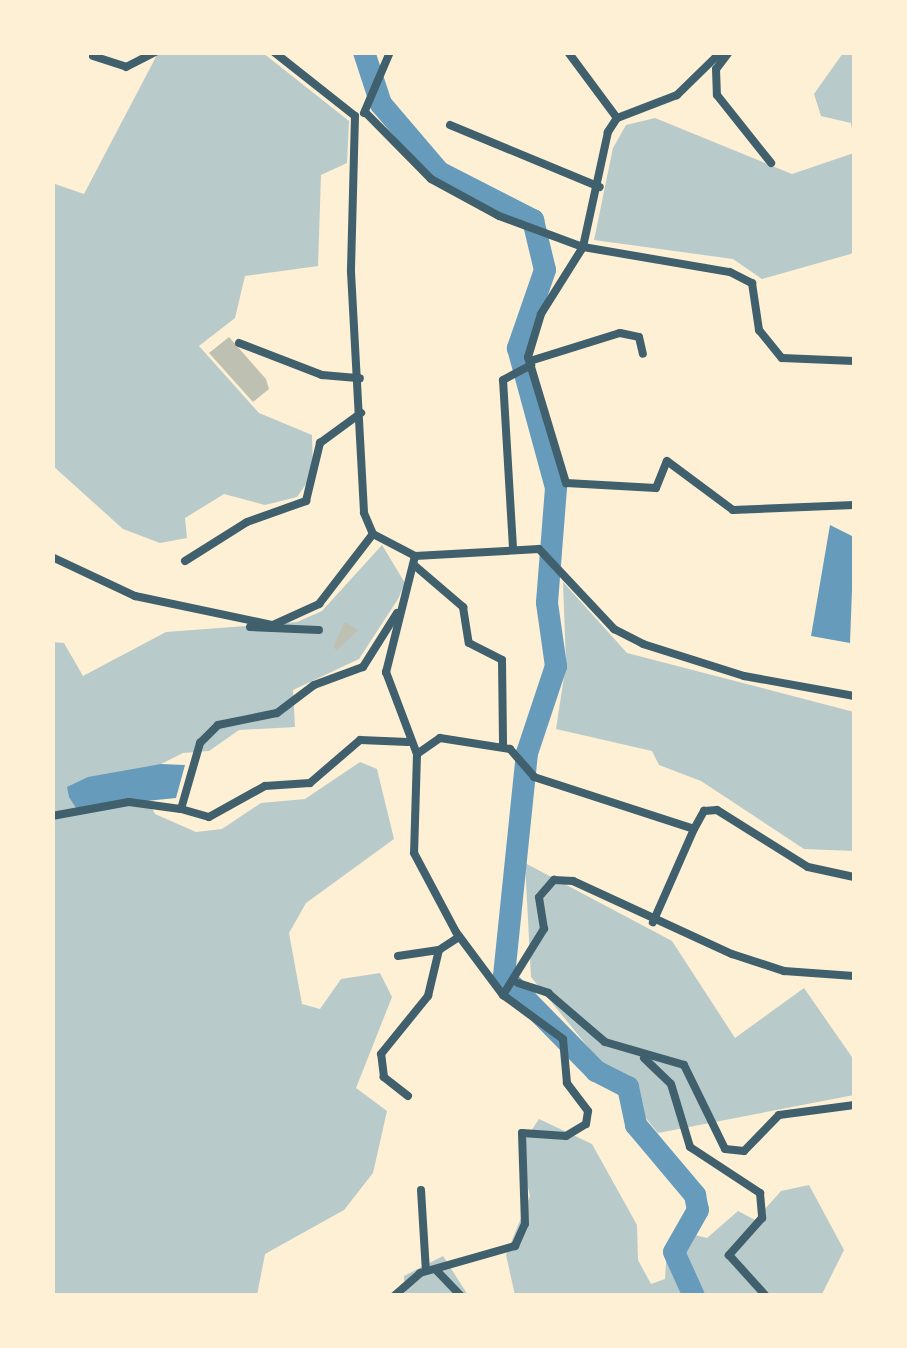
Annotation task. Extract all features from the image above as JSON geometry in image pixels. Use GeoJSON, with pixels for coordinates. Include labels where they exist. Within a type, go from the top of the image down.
{"type":"FeatureCollection","features":[{"type":"Feature","properties":{"kind":"street"},"geometry":{"type":"LineString","coordinates":[[92,56],[126,67],[155,52]]}},
{"type":"Feature","properties":{"kind":"street"},"geometry":{"type":"LineString","coordinates":[[274,52],[360,114],[431,179],[583,247],[730,272],[752,283],[759,330],[782,358],[854,360]]}},
{"type":"Feature","properties":{"kind":"street"},"geometry":{"type":"LineString","coordinates":[[244,624],[273,625],[319,604],[372,534],[351,272],[360,114],[390,52]]}},
{"type":"Feature","properties":{"kind":"street"},"geometry":{"type":"LineString","coordinates":[[568,52],[617,118]]}},
{"type":"Feature","properties":{"kind":"street"},"geometry":{"type":"LineString","coordinates":[[721,52],[676,95],[617,118],[602,146],[600,188],[583,247],[531,335],[531,363],[566,483],[656,488],[667,461],[734,510],[854,506]]}},
{"type":"Feature","properties":{"kind":"street"},"geometry":{"type":"LineString","coordinates":[[729,52],[714,86],[771,164]]}},
{"type":"Feature","properties":{"kind":"street"},"geometry":{"type":"LineString","coordinates":[[450,125],[600,188]]}},
{"type":"Feature","properties":{"kind":"street"},"geometry":{"type":"LineString","coordinates":[[513,548],[503,380],[531,363],[620,333],[639,337],[643,354]]}},
{"type":"Feature","properties":{"kind":"street"},"geometry":{"type":"LineString","coordinates":[[239,343],[322,375],[360,378]]}},
{"type":"Feature","properties":{"kind":"street"},"geometry":{"type":"LineString","coordinates":[[185,561],[247,522],[306,501],[320,443],[361,412]]}},
{"type":"Feature","properties":{"kind":"street"},"geometry":{"type":"LineString","coordinates":[[372,534],[414,560],[463,607],[468,643],[502,660],[503,747]]}},
{"type":"Feature","properties":{"kind":"street"},"geometry":{"type":"LineString","coordinates":[[414,560],[513,548],[559,562],[614,629],[643,644],[744,676],[854,696]]}},
{"type":"Feature","properties":{"kind":"street"},"geometry":{"type":"LineString","coordinates":[[52,557],[103,586],[279,634],[320,630]]}},
{"type":"Feature","properties":{"kind":"street"},"geometry":{"type":"LineString","coordinates":[[394,1296],[430,1270],[515,1246],[525,1224],[522,1133],[566,1136],[586,1124],[588,1111],[567,1083],[563,1039],[503,995],[459,936],[414,853],[417,754],[408,742],[386,672],[414,560]]}},
{"type":"Feature","properties":{"kind":"street"},"geometry":{"type":"LineString","coordinates":[[181,809],[200,743],[218,725],[277,714],[314,685],[363,667],[402,606]]}},
{"type":"Feature","properties":{"kind":"street"},"geometry":{"type":"LineString","coordinates":[[417,754],[440,738],[503,747],[534,777],[694,828]]}},
{"type":"Feature","properties":{"kind":"street"},"geometry":{"type":"LineString","coordinates":[[52,816],[129,802],[208,817],[264,786],[310,783],[360,740],[408,742]]}},
{"type":"Feature","properties":{"kind":"street"},"geometry":{"type":"LineString","coordinates":[[653,922],[704,811],[717,810],[808,868],[854,877]]}},
{"type":"Feature","properties":{"kind":"street"},"geometry":{"type":"LineString","coordinates":[[503,995],[518,983],[544,928],[539,897],[554,880],[784,971],[853,975],[854,965]]}},
{"type":"Feature","properties":{"kind":"street"},"geometry":{"type":"LineString","coordinates":[[398,956],[439,950],[459,936]]}},
{"type":"Feature","properties":{"kind":"street"},"geometry":{"type":"LineString","coordinates":[[408,1096],[384,1077],[381,1054],[428,996],[439,950]]}},
{"type":"Feature","properties":{"kind":"street"},"geometry":{"type":"LineString","coordinates":[[518,983],[666,1074],[690,1146],[760,1193],[762,1218],[728,1255],[766,1296]]}},
{"type":"Feature","properties":{"kind":"street"},"geometry":{"type":"LineString","coordinates":[[642,1056],[684,1065],[725,1149],[744,1151],[779,1114],[854,1105]]}},
{"type":"Feature","properties":{"kind":"street"},"geometry":{"type":"LineString","coordinates":[[421,1190],[430,1270],[460,1296]]}},
{"type":"Feature","properties":{"kind":"shaded area"},"geometry":{"type":"Polygon","coordinates":[[[158,53],[263,53],[349,121],[347,163],[321,175],[318,266],[245,276],[235,318],[199,346],[259,413],[312,435],[313,474],[297,497],[265,505],[224,494],[185,518],[187,538],[160,543],[123,529],[53,466],[52,183],[84,194],[158,53]]]}},
{"type":"Feature","properties":{"kind":"shaded area"},"geometry":{"type":"Polygon","coordinates":[[[843,53],[854,53],[854,143],[851,123],[821,116],[814,94],[843,53]]]}},
{"type":"Feature","properties":{"kind":"shaded area"},"geometry":{"type":"Polygon","coordinates":[[[655,118],[792,174],[854,153],[854,253],[762,279],[733,259],[594,240],[613,148],[626,125],[655,118]]]}},
{"type":"Feature","properties":{"kind":"shaded area"},"geometry":{"type":"Polygon","coordinates":[[[382,545],[405,583],[398,599],[359,659],[293,690],[295,727],[239,730],[209,751],[183,753],[161,764],[143,792],[155,814],[196,832],[222,829],[261,803],[305,799],[360,762],[377,769],[394,839],[306,903],[289,933],[302,1004],[320,1009],[341,979],[380,973],[392,997],[356,1088],[387,1111],[373,1173],[344,1210],[265,1254],[257,1295],[53,1295],[52,642],[64,643],[83,676],[166,632],[297,622],[322,611],[382,545]]]}},
{"type":"Feature","properties":{"kind":"shaded area"},"geometry":{"type":"Polygon","coordinates":[[[563,582],[627,653],[854,712],[854,851],[804,849],[701,781],[659,765],[652,751],[556,729],[566,664],[563,582]]]}},
{"type":"Feature","properties":{"kind":"shaded area"},"geometry":{"type":"Polygon","coordinates":[[[525,863],[672,941],[735,1038],[804,988],[854,1060],[854,1095],[658,1133],[531,977],[525,863]]]}},
{"type":"Feature","properties":{"kind":"shaded area"},"geometry":{"type":"Polygon","coordinates":[[[539,1119],[592,1144],[637,1225],[638,1260],[651,1284],[665,1279],[667,1247],[687,1233],[707,1238],[738,1211],[755,1220],[781,1191],[809,1185],[844,1250],[821,1296],[515,1295],[506,1255],[530,1196],[519,1149],[539,1119]]]}},
{"type":"Feature","properties":{"kind":"shaded area"},"geometry":{"type":"Polygon","coordinates":[[[443,1256],[468,1295],[405,1295],[404,1276],[443,1256]]]}},
{"type":"Feature","properties":{"kind":"water"},"geometry":{"type":"Polygon","coordinates":[[[830,525],[854,537],[850,643],[811,636],[830,525]]]}},
{"type":"Feature","properties":{"kind":"water"},"geometry":{"type":"Polygon","coordinates":[[[161,764],[185,765],[176,798],[76,808],[69,797],[67,787],[88,777],[161,764]]]}},
{"type":"Feature","properties":{"kind":"building"},"geometry":{"type":"Polygon","coordinates":[[[229,337],[266,379],[269,389],[253,402],[209,353],[229,337]]]}},
{"type":"Feature","properties":{"kind":"building"},"geometry":{"type":"Polygon","coordinates":[[[345,622],[358,630],[337,650],[333,647],[345,622]]]}},
{"type":"Feature","properties":{"kind":"waterway"},"geometry":{"type":"LineString","coordinates":[[364,52],[381,104],[439,172],[533,220],[545,270],[518,348],[556,488],[547,603],[556,666],[527,753],[504,977],[596,1071],[628,1087],[636,1125],[695,1195],[698,1210],[674,1252],[694,1296]]}}]}
